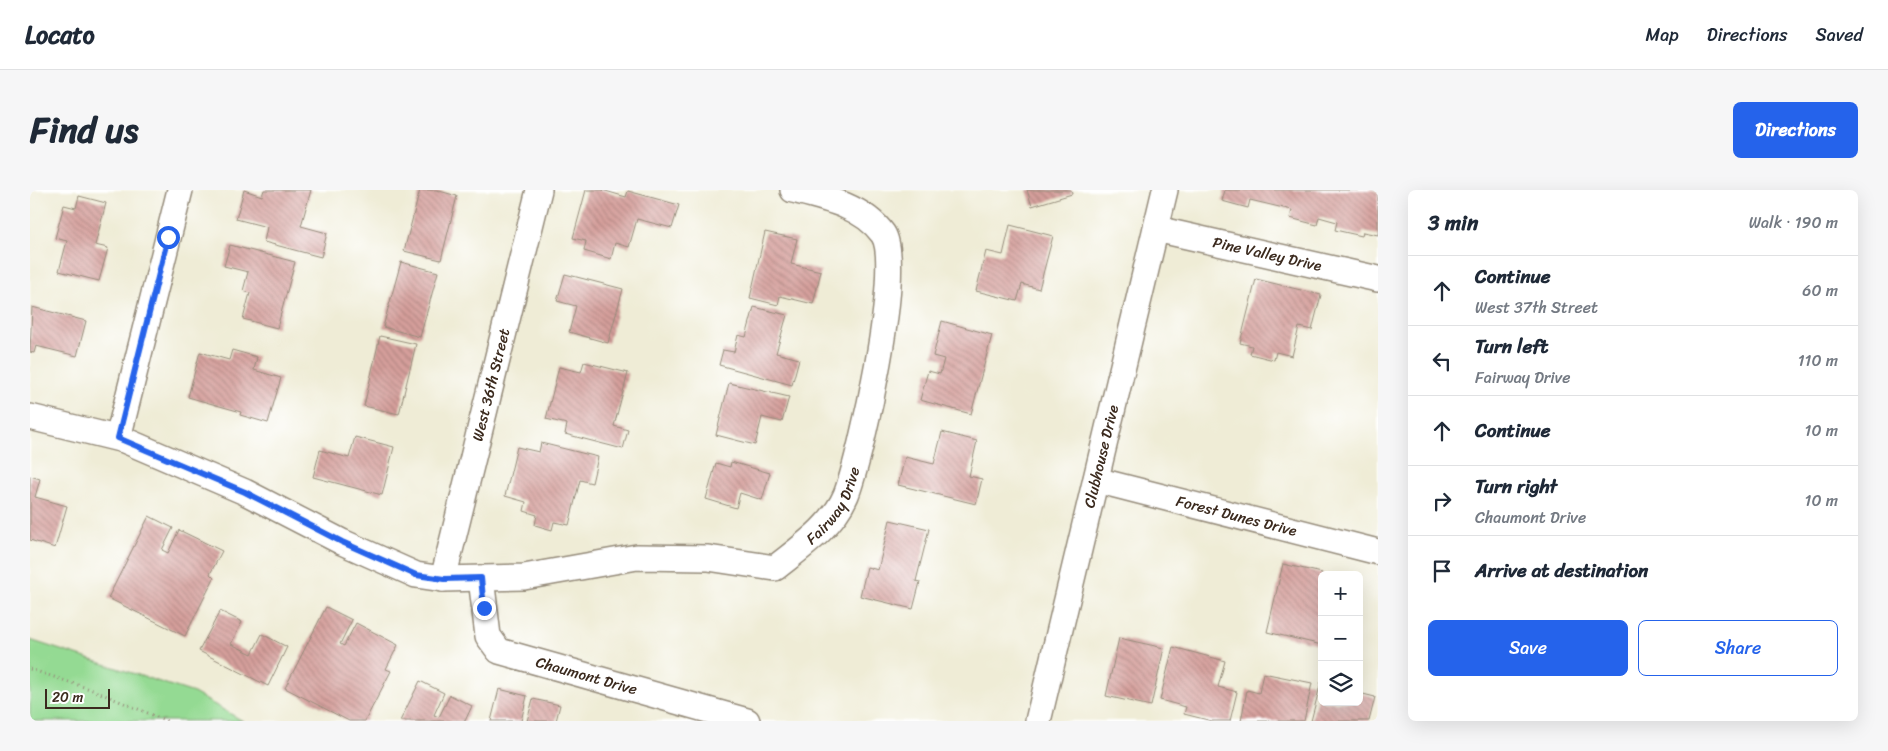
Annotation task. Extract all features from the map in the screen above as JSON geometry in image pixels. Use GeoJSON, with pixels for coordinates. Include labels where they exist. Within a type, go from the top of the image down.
{"type":"FeatureCollection","features":[{"type":"Feature","properties":{"kind":"street"},"geometry":{"type":"LineString","coordinates":[[118,438],[180,190]]}},
{"type":"Feature","properties":{"kind":"street","name":"West 36th Street"},"geometry":{"type":"LineString","coordinates":[[444,579],[539,190]]}},
{"type":"Feature","properties":{"kind":"street","name":"Fairway Drive"},"geometry":{"type":"LineString","coordinates":[[444,579],[524,577],[637,557],[708,558],[775,568],[818,534],[845,496],[862,433],[884,328],[888,262],[884,236],[866,216],[829,200],[793,190]]}},
{"type":"Feature","properties":{"kind":"street","name":"Clubhouse Drive"},"geometry":{"type":"LineString","coordinates":[[1045,719],[1096,480],[1165,190]]}},
{"type":"Feature","properties":{"kind":"street","name":"Pine Valley Drive"},"geometry":{"type":"LineString","coordinates":[[1156,229],[1378,279]]}},
{"type":"Feature","properties":{"kind":"street"},"geometry":{"type":"LineString","coordinates":[[30,417],[118,438],[245,492],[342,542],[416,575],[444,579]]}},
{"type":"Feature","properties":{"kind":"street","name":"Forest Dunes Drive"},"geometry":{"type":"LineString","coordinates":[[1096,480],[1378,552]]}},
{"type":"Feature","properties":{"kind":"street","name":"Chaumont Drive"},"geometry":{"type":"LineString","coordinates":[[481,578],[488,636],[500,651],[544,666],[747,721]]}},
{"type":"Feature","properties":{"kind":"path"},"geometry":{"type":"LineString","coordinates":[[30,669],[90,689],[167,721]]}},
{"type":"Feature","properties":{"kind":"green space"},"geometry":{"type":"Polygon","coordinates":[[[30,640],[194,693],[243,721],[30,721],[30,640]]]}},
{"type":"Feature","properties":{"kind":"building"},"geometry":{"type":"Polygon","coordinates":[[[244,190],[262,196],[264,190],[311,190],[301,226],[327,233],[321,257],[264,242],[267,227],[236,219],[244,190]]]}},
{"type":"Feature","properties":{"kind":"building"},"geometry":{"type":"Polygon","coordinates":[[[420,190],[436,190],[457,196],[441,260],[404,251],[420,190]]]}},
{"type":"Feature","properties":{"kind":"building"},"geometry":{"type":"Polygon","coordinates":[[[586,190],[602,190],[626,197],[628,191],[679,205],[672,228],[637,219],[629,247],[615,243],[611,259],[584,251],[586,241],[573,238],[586,190]]]}},
{"type":"Feature","properties":{"kind":"building"},"geometry":{"type":"Polygon","coordinates":[[[1027,190],[1071,190],[1072,194],[1032,206],[1027,190]]]}},
{"type":"Feature","properties":{"kind":"building"},"geometry":{"type":"Polygon","coordinates":[[[1225,190],[1373,190],[1378,192],[1378,235],[1363,232],[1362,236],[1335,230],[1337,222],[1319,217],[1317,225],[1290,218],[1292,210],[1250,200],[1248,208],[1222,201],[1225,190]]]}},
{"type":"Feature","properties":{"kind":"building"},"geometry":{"type":"Polygon","coordinates":[[[79,196],[106,203],[95,245],[108,248],[99,281],[59,271],[67,241],[55,238],[64,205],[76,208],[79,196]]]}},
{"type":"Feature","properties":{"kind":"building"},"geometry":{"type":"Polygon","coordinates":[[[1010,225],[1053,236],[1039,289],[1022,284],[1017,301],[976,291],[986,251],[1003,255],[1010,225]]]}},
{"type":"Feature","properties":{"kind":"building"},"geometry":{"type":"Polygon","coordinates":[[[765,232],[797,239],[791,264],[821,271],[813,304],[780,296],[778,305],[750,298],[765,232]]]}},
{"type":"Feature","properties":{"kind":"building"},"geometry":{"type":"Polygon","coordinates":[[[230,245],[295,262],[277,328],[243,319],[250,293],[243,291],[248,272],[224,266],[230,245]]]}},
{"type":"Feature","properties":{"kind":"building"},"geometry":{"type":"Polygon","coordinates":[[[401,262],[438,272],[420,337],[383,327],[401,262]]]}},
{"type":"Feature","properties":{"kind":"building"},"geometry":{"type":"Polygon","coordinates":[[[565,274],[623,289],[608,343],[569,332],[576,306],[557,301],[565,274]]]}},
{"type":"Feature","properties":{"kind":"building"},"geometry":{"type":"Polygon","coordinates":[[[1256,279],[1321,295],[1312,330],[1299,327],[1292,356],[1276,352],[1274,360],[1250,354],[1252,346],[1240,343],[1256,279]]]}},
{"type":"Feature","properties":{"kind":"building"},"geometry":{"type":"Polygon","coordinates":[[[32,307],[86,321],[77,356],[36,346],[34,353],[30,352],[32,307]]]}},
{"type":"Feature","properties":{"kind":"building"},"geometry":{"type":"Polygon","coordinates":[[[754,307],[787,315],[776,353],[799,359],[792,385],[719,365],[723,350],[734,352],[738,335],[746,337],[754,307]]]}},
{"type":"Feature","properties":{"kind":"building"},"geometry":{"type":"Polygon","coordinates":[[[942,321],[992,335],[971,414],[920,400],[928,371],[940,374],[944,359],[933,356],[942,321]]]}},
{"type":"Feature","properties":{"kind":"building"},"geometry":{"type":"Polygon","coordinates":[[[380,336],[416,344],[399,414],[364,406],[380,336]]]}},
{"type":"Feature","properties":{"kind":"building"},"geometry":{"type":"Polygon","coordinates":[[[232,350],[257,357],[254,370],[281,378],[268,423],[240,415],[241,412],[188,397],[200,352],[229,360],[232,350]]]}},
{"type":"Feature","properties":{"kind":"building"},"geometry":{"type":"Polygon","coordinates":[[[584,362],[628,373],[614,426],[628,430],[623,449],[565,434],[567,424],[546,419],[559,367],[581,372],[584,362]]]}},
{"type":"Feature","properties":{"kind":"building"},"geometry":{"type":"Polygon","coordinates":[[[729,383],[789,397],[782,422],[762,417],[755,445],[716,435],[729,383]]]}},
{"type":"Feature","properties":{"kind":"building"},"geometry":{"type":"Polygon","coordinates":[[[942,432],[977,441],[969,476],[982,479],[976,504],[898,485],[905,457],[934,464],[942,432]]]}},
{"type":"Feature","properties":{"kind":"building"},"geometry":{"type":"Polygon","coordinates":[[[355,437],[394,447],[382,495],[313,477],[320,450],[349,458],[355,437]]]}},
{"type":"Feature","properties":{"kind":"building"},"geometry":{"type":"Polygon","coordinates":[[[541,443],[598,457],[592,483],[580,480],[569,525],[554,522],[552,530],[535,525],[537,515],[524,511],[526,502],[505,496],[517,447],[539,452],[541,443]]]}},
{"type":"Feature","properties":{"kind":"building"},"geometry":{"type":"Polygon","coordinates":[[[731,462],[770,473],[762,500],[740,493],[736,508],[706,499],[716,463],[730,467],[731,462]]]}},
{"type":"Feature","properties":{"kind":"building"},"geometry":{"type":"Polygon","coordinates":[[[30,476],[40,479],[35,497],[67,506],[55,548],[30,540],[30,476]]]}},
{"type":"Feature","properties":{"kind":"building"},"geometry":{"type":"Polygon","coordinates":[[[149,516],[173,528],[162,550],[168,553],[179,530],[222,551],[210,574],[214,578],[185,636],[108,598],[149,516]]]}},
{"type":"Feature","properties":{"kind":"building"},"geometry":{"type":"Polygon","coordinates":[[[890,520],[929,529],[916,581],[920,582],[913,609],[860,596],[867,567],[878,570],[890,520]]]}},
{"type":"Feature","properties":{"kind":"building"},"geometry":{"type":"Polygon","coordinates":[[[1283,564],[1318,572],[1318,644],[1267,632],[1283,564]]]}},
{"type":"Feature","properties":{"kind":"building"},"geometry":{"type":"Polygon","coordinates":[[[326,607],[352,620],[340,644],[344,646],[356,623],[398,645],[386,669],[391,671],[365,721],[349,721],[285,688],[326,607]]]}},
{"type":"Feature","properties":{"kind":"building"},"geometry":{"type":"Polygon","coordinates":[[[220,611],[242,622],[231,644],[252,654],[262,634],[287,647],[268,686],[199,651],[220,611]]]}},
{"type":"Feature","properties":{"kind":"building"},"geometry":{"type":"Polygon","coordinates":[[[1119,638],[1164,648],[1151,706],[1106,696],[1119,638]]]}},
{"type":"Feature","properties":{"kind":"building"},"geometry":{"type":"Polygon","coordinates":[[[1173,647],[1225,661],[1218,687],[1237,692],[1230,721],[1212,721],[1184,714],[1186,707],[1160,700],[1173,647]]]}},
{"type":"Feature","properties":{"kind":"building"},"geometry":{"type":"Polygon","coordinates":[[[1263,673],[1312,683],[1304,721],[1241,721],[1247,690],[1259,693],[1263,673]]]}},
{"type":"Feature","properties":{"kind":"building"},"geometry":{"type":"Polygon","coordinates":[[[420,681],[444,693],[434,715],[439,717],[450,695],[472,706],[465,721],[400,721],[420,681]]]}},
{"type":"Feature","properties":{"kind":"building"},"geometry":{"type":"Polygon","coordinates":[[[499,689],[527,696],[521,721],[491,721],[499,689]]]}},
{"type":"Feature","properties":{"kind":"building"},"geometry":{"type":"Polygon","coordinates":[[[1318,694],[1318,706],[1363,706],[1363,694],[1375,697],[1369,721],[1311,721],[1318,694]]]}},
{"type":"Feature","properties":{"kind":"building"},"geometry":{"type":"Polygon","coordinates":[[[533,699],[560,705],[556,721],[527,721],[533,699]]]}},
{"type":"Feature","properties":{"kind":"route"},"geometry":{"type":"LineString","coordinates":[[168,237],[118,438],[245,492],[342,542],[416,575],[444,579],[481,578],[484,608]]}}]}
